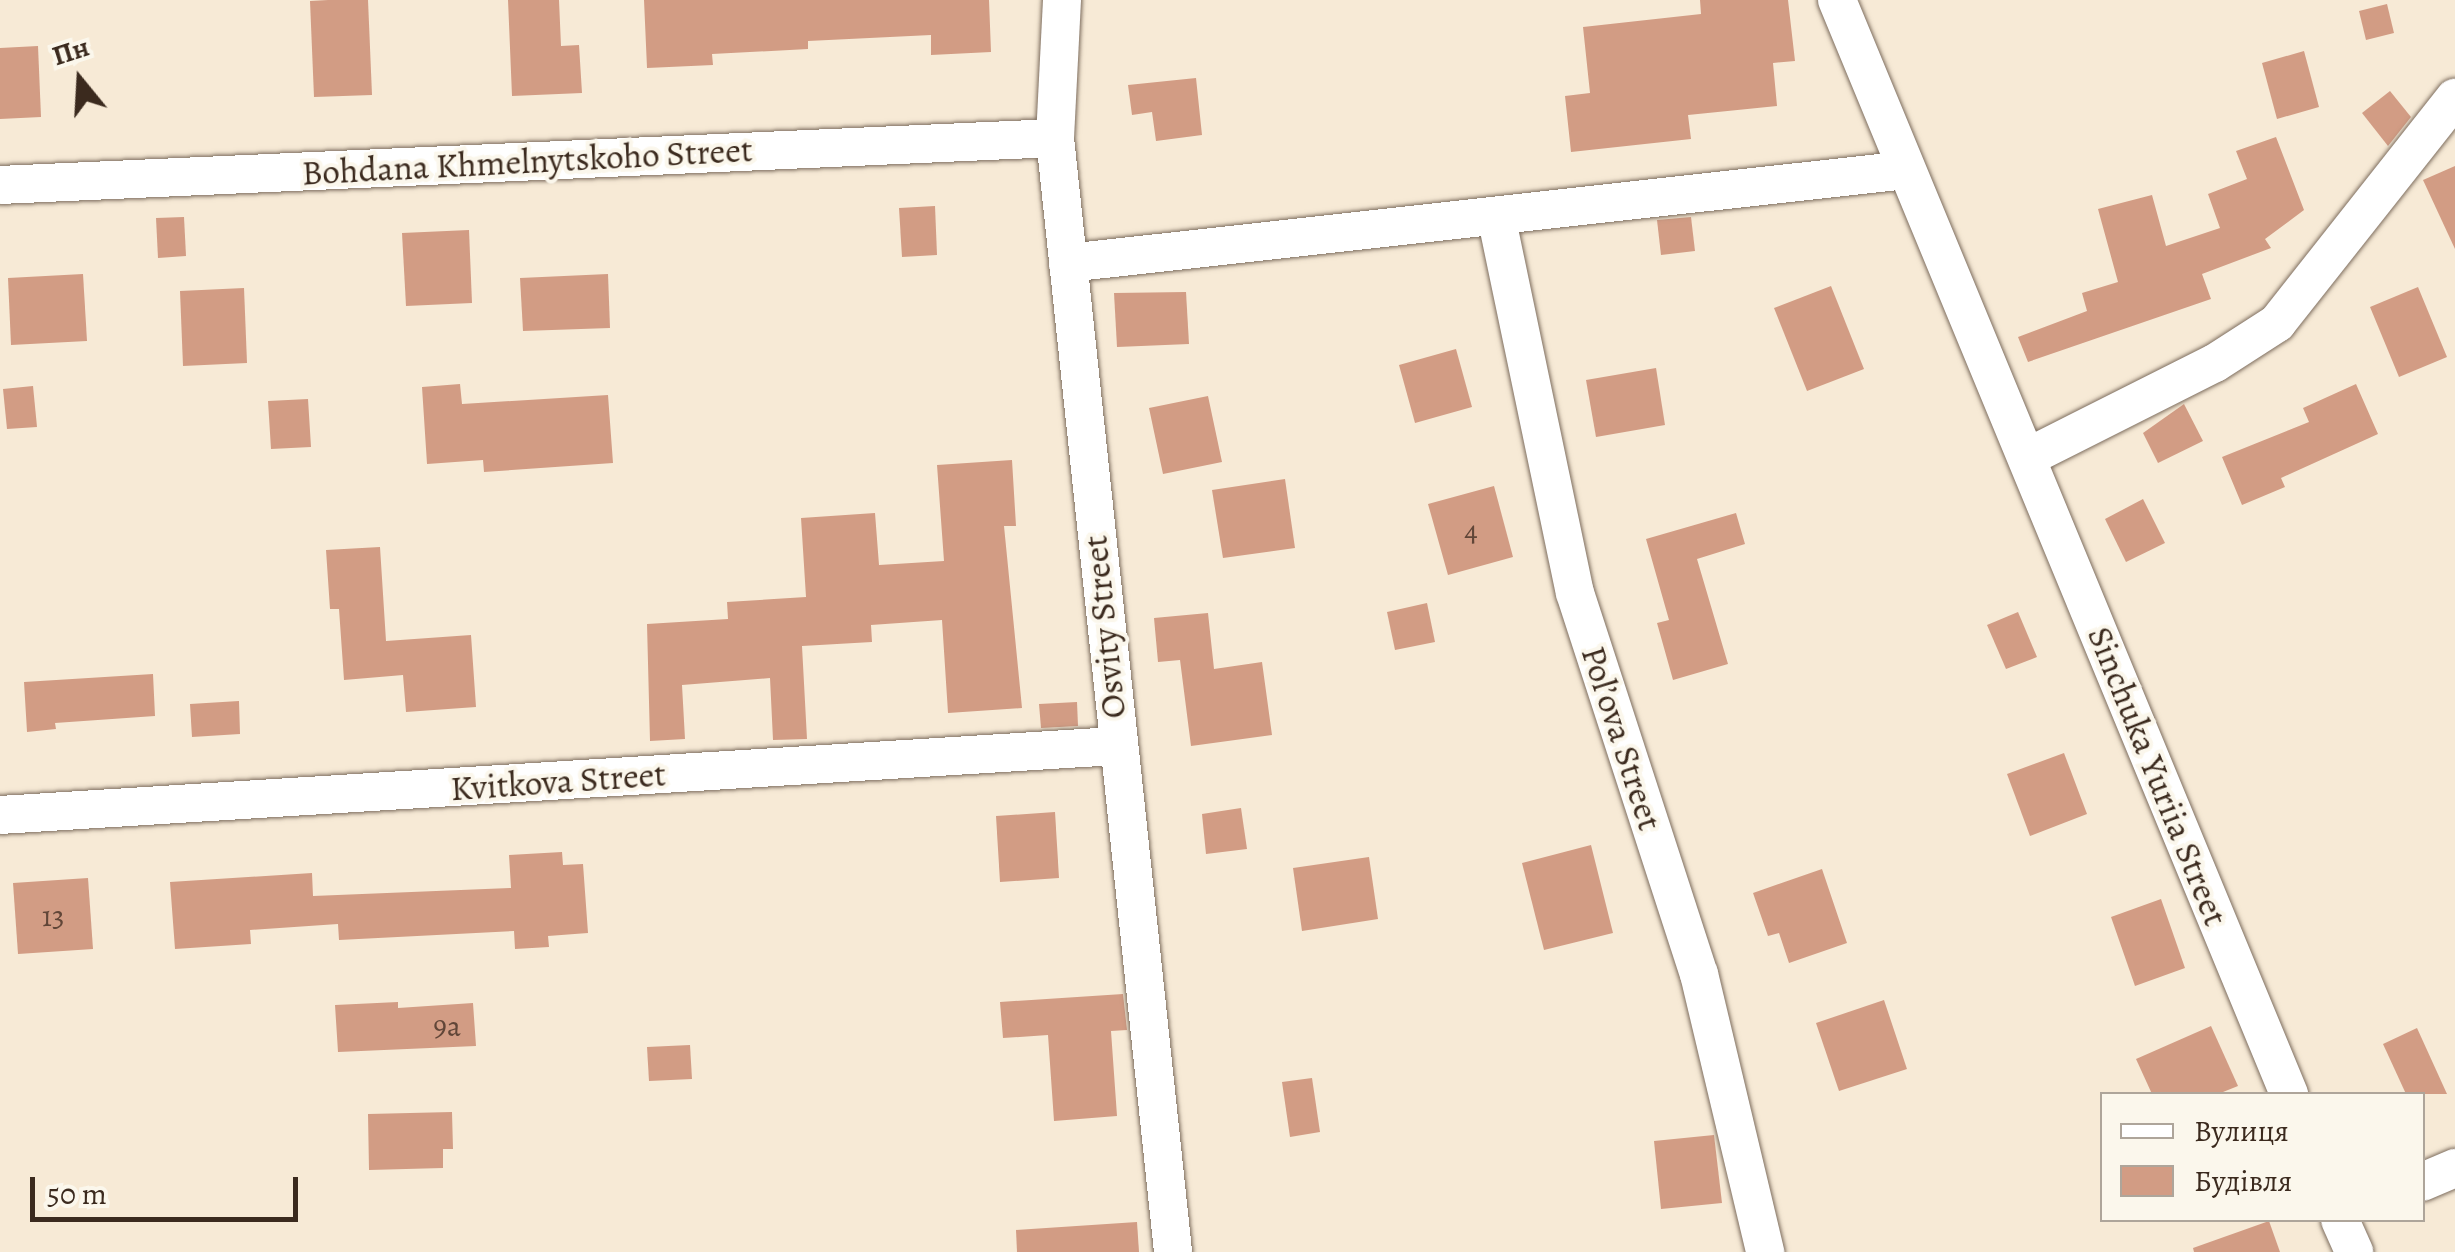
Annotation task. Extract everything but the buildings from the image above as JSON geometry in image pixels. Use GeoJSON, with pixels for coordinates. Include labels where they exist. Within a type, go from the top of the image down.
{"type":"FeatureCollection","features":[{"type":"Feature","properties":{"kind":"street","name":"Osvity Street"},"geometry":{"type":"LineString","coordinates":[[1062,0],[1054,138],[1173,1252]]}},
{"type":"Feature","properties":{"kind":"street","name":"Sinchuka Yuriia Street"},"geometry":{"type":"LineString","coordinates":[[1837,0],[2288,1092]]}},
{"type":"Feature","properties":{"kind":"street"},"geometry":{"type":"LineString","coordinates":[[2028,457],[2214,363],[2277,323],[2455,98]]}},
{"type":"Feature","properties":{"kind":"street","name":"Bohdana Khmelnytskoho Street"},"geometry":{"type":"LineString","coordinates":[[0,185],[1054,138]]}},
{"type":"Feature","properties":{"kind":"street"},"geometry":{"type":"LineString","coordinates":[[1068,263],[1497,220],[1906,170]]}},
{"type":"Feature","properties":{"kind":"street","name":"Pol’ova Street"},"geometry":{"type":"LineString","coordinates":[[1497,220],[1575,593],[1699,974],[1764,1252]]}},
{"type":"Feature","properties":{"kind":"street","name":"Kvitkova Street"},"geometry":{"type":"LineString","coordinates":[[0,816],[1116,746]]}},
{"type":"Feature","properties":{"kind":"street"},"geometry":{"type":"LineString","coordinates":[[2425,1181],[2455,1168]]}},
{"type":"Feature","properties":{"kind":"street"},"geometry":{"type":"LineString","coordinates":[[2341,1222],[2354,1252]]}}]}
